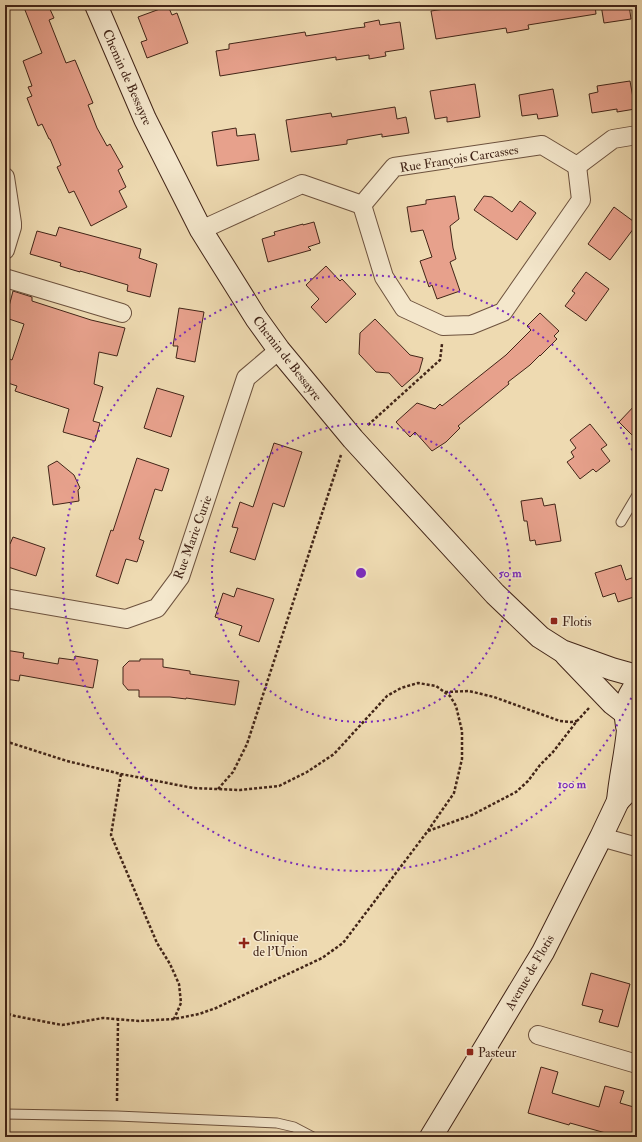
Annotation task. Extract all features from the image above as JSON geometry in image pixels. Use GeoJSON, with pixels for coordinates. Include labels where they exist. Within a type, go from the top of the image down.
{"type":"FeatureCollection","features":[{"type":"Feature","properties":{"kind":"street","name":"Chemin de Bessayre"},"geometry":{"type":"LineString","coordinates":[[96,5],[146,119],[201,230],[256,318],[279,350],[353,439],[495,594],[540,637],[562,651],[612,669],[637,676]]}},
{"type":"Feature","properties":{"kind":"street"},"geometry":{"type":"LineString","coordinates":[[201,230],[302,184],[362,205],[384,276],[404,308],[444,326],[471,325],[503,312],[581,200],[577,166],[613,139],[637,135]]}},
{"type":"Feature","properties":{"kind":"street","name":"Rue François Carcasses"},"geometry":{"type":"LineString","coordinates":[[362,205],[394,167],[542,145],[577,166]]}},
{"type":"Feature","properties":{"kind":"street"},"geometry":{"type":"LineString","coordinates":[[5,177],[12,223],[5,250]]}},
{"type":"Feature","properties":{"kind":"street"},"geometry":{"type":"LineString","coordinates":[[5,278],[122,313]]}},
{"type":"Feature","properties":{"kind":"street","name":"Rue Marie Curie"},"geometry":{"type":"LineString","coordinates":[[5,598],[126,619],[157,608],[180,577],[246,378],[279,350]]}},
{"type":"Feature","properties":{"kind":"street","name":"Chemin de Bessayre"},"geometry":{"type":"LineString","coordinates":[[562,651],[612,703],[630,728]]}},
{"type":"Feature","properties":{"kind":"street","name":"Avenue de Flotis"},"geometry":{"type":"LineString","coordinates":[[618,801],[620,780],[630,728],[626,702],[630,693],[637,684]]}},
{"type":"Feature","properties":{"kind":"street","name":"Avenue de Flotis"},"geometry":{"type":"LineString","coordinates":[[431,1137],[542,952],[618,801],[637,781]]}},
{"type":"Feature","properties":{"kind":"street"},"geometry":{"type":"LineString","coordinates":[[601,837],[637,847]]}},
{"type":"Feature","properties":{"kind":"street"},"geometry":{"type":"LineString","coordinates":[[538,1035],[637,1064]]}},
{"type":"Feature","properties":{"kind":"lane"},"geometry":{"type":"LineString","coordinates":[[621,522],[637,495]]}},
{"type":"Feature","properties":{"kind":"lane"},"geometry":{"type":"LineString","coordinates":[[5,1114],[117,1116],[277,1123],[294,1126],[313,1137]]}},
{"type":"Feature","properties":{"kind":"path"},"geometry":{"type":"LineString","coordinates":[[218,789],[233,772],[247,744],[342,454],[353,439],[440,360],[444,326]]}},
{"type":"Feature","properties":{"kind":"path"},"geometry":{"type":"LineString","coordinates":[[5,742],[67,762],[121,774],[193,788],[240,790],[279,786],[307,772],[334,754],[387,696],[402,688],[418,683],[436,686],[450,696],[456,706],[462,731],[462,758],[454,793],[427,832],[343,943],[322,958],[216,1008],[199,1014],[174,1019],[139,1022],[104,1018],[62,1025],[5,1013]]}},
{"type":"Feature","properties":{"kind":"path"},"geometry":{"type":"LineString","coordinates":[[444,692],[469,691],[494,697],[560,721],[577,721]]}},
{"type":"Feature","properties":{"kind":"path"},"geometry":{"type":"LineString","coordinates":[[427,832],[472,815],[516,792],[528,781],[577,721],[593,704]]}},
{"type":"Feature","properties":{"kind":"path"},"geometry":{"type":"LineString","coordinates":[[121,774],[110,836],[157,943],[170,964],[179,984],[181,1003],[174,1019]]}},
{"type":"Feature","properties":{"kind":"path"},"geometry":{"type":"LineString","coordinates":[[117,1116],[118,1020]]}},
{"type":"Feature","properties":{"kind":"building"},"geometry":{"type":"Polygon","coordinates":[[[23,5],[48,5],[54,18],[49,20],[66,63],[75,60],[93,103],[88,105],[97,128],[107,146],[110,144],[123,167],[118,170],[126,187],[119,191],[127,207],[91,226],[74,191],[69,193],[57,167],[61,165],[50,139],[42,124],[38,126],[27,98],[32,96],[28,87],[32,86],[23,61],[42,53],[23,5]]]}},
{"type":"Feature","properties":{"kind":"building"},"geometry":{"type":"Polygon","coordinates":[[[471,5],[595,5],[596,14],[528,25],[529,29],[507,33],[506,28],[436,39],[431,11],[471,5]]]}},
{"type":"Feature","properties":{"kind":"building"},"geometry":{"type":"Polygon","coordinates":[[[601,5],[629,5],[631,19],[604,23],[601,5]]]}},
{"type":"Feature","properties":{"kind":"building"},"geometry":{"type":"Polygon","coordinates":[[[168,6],[172,15],[177,13],[188,43],[147,58],[141,42],[147,40],[138,17],[168,6]]]}},
{"type":"Feature","properties":{"kind":"building"},"geometry":{"type":"Polygon","coordinates":[[[379,20],[380,25],[400,22],[404,49],[385,52],[386,56],[369,59],[369,55],[336,60],[336,57],[220,76],[216,51],[229,49],[229,44],[305,32],[306,36],[365,27],[364,23],[379,20]]]}},
{"type":"Feature","properties":{"kind":"building"},"geometry":{"type":"Polygon","coordinates":[[[630,81],[635,109],[617,112],[617,109],[592,113],[589,94],[598,92],[597,86],[630,81]]]}},
{"type":"Feature","properties":{"kind":"building"},"geometry":{"type":"Polygon","coordinates":[[[475,84],[480,117],[447,122],[447,117],[435,119],[430,91],[475,84]]]}},
{"type":"Feature","properties":{"kind":"building"},"geometry":{"type":"Polygon","coordinates":[[[553,89],[558,116],[538,119],[537,114],[522,116],[519,95],[553,89]]]}},
{"type":"Feature","properties":{"kind":"building"},"geometry":{"type":"Polygon","coordinates":[[[395,107],[397,119],[406,117],[409,133],[382,137],[382,134],[347,140],[347,144],[291,152],[286,120],[331,113],[332,117],[395,107]]]}},
{"type":"Feature","properties":{"kind":"building"},"geometry":{"type":"Polygon","coordinates":[[[236,128],[237,136],[255,134],[259,160],[217,166],[212,132],[236,128]]]}},
{"type":"Feature","properties":{"kind":"building"},"geometry":{"type":"Polygon","coordinates":[[[455,196],[459,219],[450,226],[456,259],[450,262],[460,291],[437,299],[432,285],[429,287],[420,261],[432,257],[423,230],[411,232],[407,207],[426,204],[426,200],[455,196]]]}},
{"type":"Feature","properties":{"kind":"building"},"geometry":{"type":"Polygon","coordinates":[[[484,196],[492,197],[512,212],[520,201],[536,213],[517,240],[474,210],[484,196]]]}},
{"type":"Feature","properties":{"kind":"building"},"geometry":{"type":"Polygon","coordinates":[[[614,207],[637,224],[610,260],[588,244],[614,207]]]}},
{"type":"Feature","properties":{"kind":"building"},"geometry":{"type":"Polygon","coordinates":[[[314,222],[320,243],[308,247],[311,250],[268,262],[262,239],[275,235],[274,232],[314,222]]]}},
{"type":"Feature","properties":{"kind":"building"},"geometry":{"type":"Polygon","coordinates":[[[59,227],[141,249],[139,258],[157,264],[150,297],[127,291],[128,285],[60,266],[61,263],[30,254],[37,231],[56,236],[59,227]]]}},
{"type":"Feature","properties":{"kind":"building"},"geometry":{"type":"Polygon","coordinates":[[[326,266],[340,281],[342,279],[356,294],[326,323],[311,307],[319,299],[306,285],[326,266]]]}},
{"type":"Feature","properties":{"kind":"building"},"geometry":{"type":"Polygon","coordinates":[[[586,272],[609,289],[586,321],[565,306],[575,293],[572,291],[586,272]]]}},
{"type":"Feature","properties":{"kind":"building"},"geometry":{"type":"Polygon","coordinates":[[[13,291],[32,297],[32,301],[91,320],[125,328],[117,356],[99,352],[94,384],[103,387],[93,421],[100,423],[95,441],[63,432],[69,409],[15,391],[17,386],[5,382],[5,357],[12,360],[24,324],[6,318],[13,291]]]}},
{"type":"Feature","properties":{"kind":"building"},"geometry":{"type":"Polygon","coordinates":[[[179,308],[204,312],[195,362],[176,358],[178,346],[173,346],[179,308]]]}},
{"type":"Feature","properties":{"kind":"building"},"geometry":{"type":"Polygon","coordinates":[[[540,313],[559,331],[554,336],[557,339],[530,365],[508,382],[509,384],[458,426],[460,428],[446,442],[432,451],[415,432],[410,437],[396,422],[417,403],[435,409],[440,404],[442,406],[506,355],[531,330],[527,326],[540,313]]]}},
{"type":"Feature","properties":{"kind":"building"},"geometry":{"type":"Polygon","coordinates":[[[375,319],[410,355],[423,358],[419,372],[402,387],[389,373],[376,372],[359,354],[360,333],[375,319]]]}},
{"type":"Feature","properties":{"kind":"building"},"geometry":{"type":"Polygon","coordinates":[[[157,388],[184,396],[171,437],[144,428],[157,388]]]}},
{"type":"Feature","properties":{"kind":"building"},"geometry":{"type":"Polygon","coordinates":[[[637,403],[637,440],[619,422],[637,403]]]}},
{"type":"Feature","properties":{"kind":"building"},"geometry":{"type":"Polygon","coordinates":[[[590,424],[607,445],[601,449],[610,461],[596,472],[593,469],[580,479],[567,462],[574,457],[571,452],[576,448],[570,440],[590,424]]]}},
{"type":"Feature","properties":{"kind":"building"},"geometry":{"type":"Polygon","coordinates":[[[274,443],[302,452],[284,507],[273,503],[255,560],[230,552],[238,528],[232,527],[240,502],[253,507],[274,443]]]}},
{"type":"Feature","properties":{"kind":"building"},"geometry":{"type":"Polygon","coordinates":[[[137,458],[169,469],[162,491],[155,489],[139,539],[144,541],[137,562],[126,559],[118,584],[96,576],[111,530],[113,531],[137,458]]]}},
{"type":"Feature","properties":{"kind":"building"},"geometry":{"type":"Polygon","coordinates":[[[57,461],[74,475],[80,488],[78,490],[79,501],[53,505],[48,466],[57,461]]]}},
{"type":"Feature","properties":{"kind":"building"},"geometry":{"type":"Polygon","coordinates":[[[542,498],[544,506],[555,504],[561,541],[536,545],[535,540],[530,541],[527,521],[524,521],[521,501],[542,498]]]}},
{"type":"Feature","properties":{"kind":"building"},"geometry":{"type":"Polygon","coordinates":[[[13,537],[45,548],[36,576],[5,566],[5,542],[10,544],[13,537]]]}},
{"type":"Feature","properties":{"kind":"building"},"geometry":{"type":"Polygon","coordinates":[[[621,565],[626,580],[637,576],[637,596],[618,602],[615,593],[603,597],[595,573],[621,565]]]}},
{"type":"Feature","properties":{"kind":"building"},"geometry":{"type":"Polygon","coordinates":[[[237,588],[274,599],[259,642],[239,635],[242,626],[215,617],[223,593],[234,597],[237,588]]]}},
{"type":"Feature","properties":{"kind":"building"},"geometry":{"type":"Polygon","coordinates":[[[5,650],[24,653],[23,658],[58,664],[59,658],[74,660],[75,656],[98,660],[93,688],[20,675],[19,681],[5,679],[5,650]]]}},
{"type":"Feature","properties":{"kind":"building"},"geometry":{"type":"Polygon","coordinates":[[[140,659],[163,659],[163,667],[190,671],[190,674],[239,681],[235,705],[186,698],[139,697],[139,690],[128,690],[123,684],[123,667],[129,661],[140,661],[140,659]]]}},
{"type":"Feature","properties":{"kind":"building"},"geometry":{"type":"Polygon","coordinates":[[[591,973],[630,984],[618,1027],[599,1022],[603,1010],[582,1005],[591,973]]]}},
{"type":"Feature","properties":{"kind":"building"},"geometry":{"type":"Polygon","coordinates":[[[541,1067],[558,1072],[552,1093],[599,1107],[605,1086],[624,1091],[620,1103],[637,1108],[637,1121],[633,1137],[620,1137],[570,1123],[569,1125],[528,1113],[541,1067]]]}},
{"type":"Feature","properties":{"kind":"place","name":"Flotis"},"geometry":{"type":"Point","coordinates":[554,621]}},
{"type":"Feature","properties":{"kind":"place","name":"Clinique de l'Union"},"geometry":{"type":"Point","coordinates":[244,943]}},
{"type":"Feature","properties":{"kind":"place","name":"Pasteur"},"geometry":{"type":"Point","coordinates":[470,1052]}}]}
